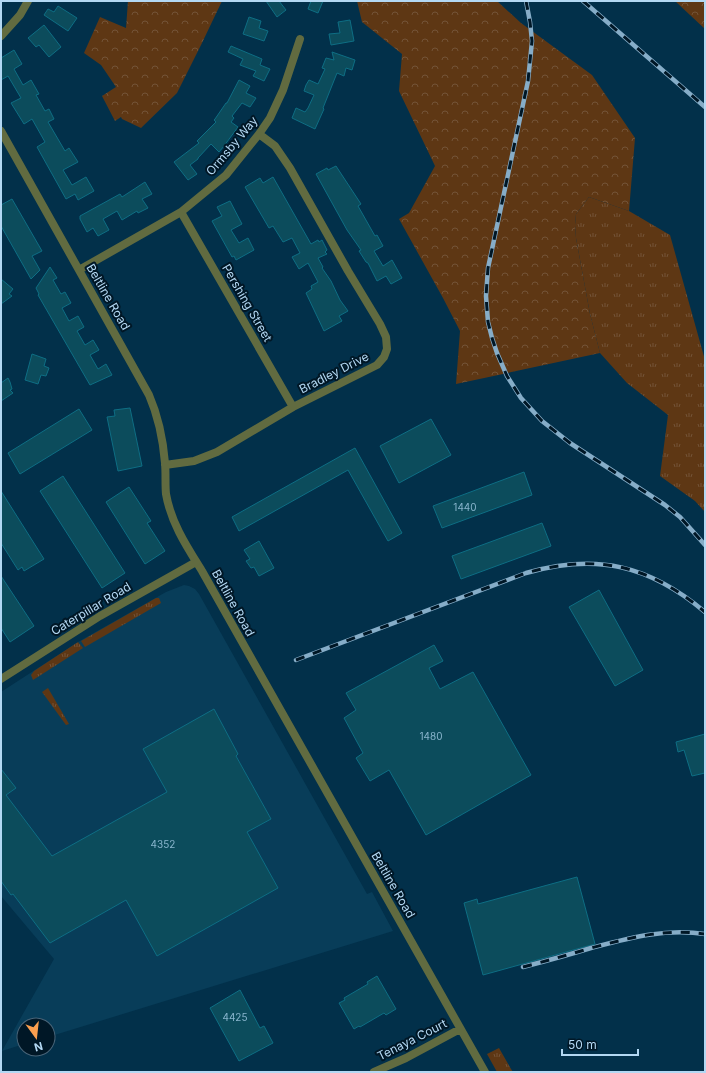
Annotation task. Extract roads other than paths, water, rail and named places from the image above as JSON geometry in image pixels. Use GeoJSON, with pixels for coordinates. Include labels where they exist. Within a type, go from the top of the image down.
{"type":"FeatureCollection","features":[{"type":"Feature","properties":{"kind":"street"},"geometry":{"type":"LineString","coordinates":[[1,36],[20,15],[28,1]]}},
{"type":"Feature","properties":{"kind":"street","name":"Ormsby Way"},"geometry":{"type":"LineString","coordinates":[[79,270],[181,212],[226,175],[270,118],[283,90],[300,39]]}},
{"type":"Feature","properties":{"kind":"street","name":"Beltline Road"},"geometry":{"type":"LineString","coordinates":[[1,132],[149,395],[161,428],[166,494],[176,527],[485,1072]]}},
{"type":"Feature","properties":{"kind":"street","name":"Bradley Drive"},"geometry":{"type":"LineString","coordinates":[[165,466],[207,457],[293,407],[378,365],[384,358],[387,349],[386,337],[380,324],[352,278],[290,168],[275,146],[259,134]]}},
{"type":"Feature","properties":{"kind":"street","name":"Pershing Street"},"geometry":{"type":"LineString","coordinates":[[181,212],[293,407]]}},
{"type":"Feature","properties":{"kind":"street","name":"Caterpillar Road"},"geometry":{"type":"LineString","coordinates":[[1,679],[100,616],[196,562]]}},
{"type":"Feature","properties":{"kind":"street","name":"Tenaya Court"},"geometry":{"type":"LineString","coordinates":[[374,1072],[406,1058],[460,1029]]}},
{"type":"Feature","properties":{"kind":"railway"},"geometry":{"type":"LineString","coordinates":[[526,1],[532,41],[528,81],[488,268],[486,296],[488,322],[492,338],[507,376],[521,398],[542,421],[570,443],[665,505],[680,517],[705,545]]}},
{"type":"Feature","properties":{"kind":"railway"},"geometry":{"type":"LineString","coordinates":[[583,1],[705,107]]}},
{"type":"Feature","properties":{"kind":"railway"},"geometry":{"type":"LineString","coordinates":[[296,660],[526,573],[552,567],[576,564],[599,564],[621,567],[642,574],[663,583],[684,596],[705,612]]}},
{"type":"Feature","properties":{"kind":"railway"},"geometry":{"type":"LineString","coordinates":[[523,967],[605,944],[647,935],[676,932],[705,934]]}}]}
